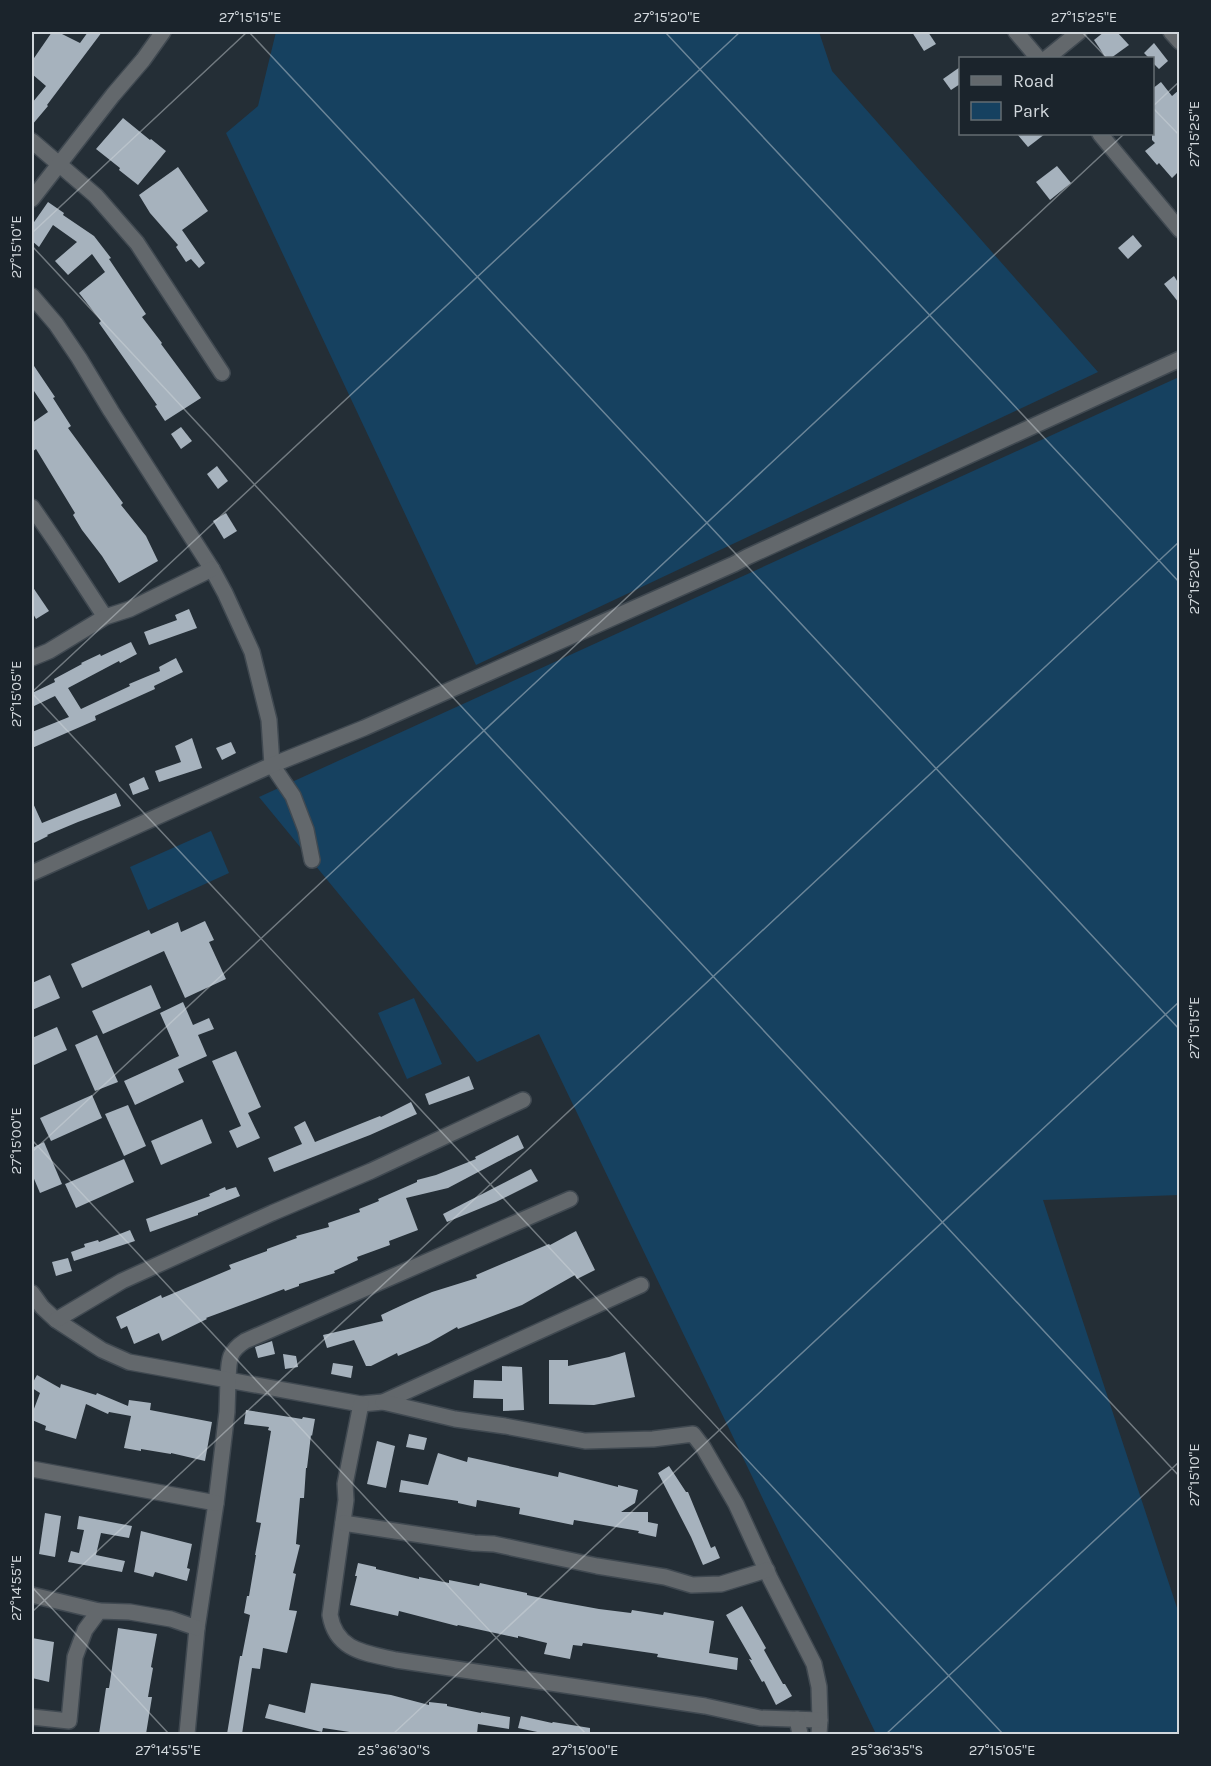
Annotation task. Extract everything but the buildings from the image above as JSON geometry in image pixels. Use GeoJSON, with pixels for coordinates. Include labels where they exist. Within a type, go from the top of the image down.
{"type":"FeatureCollection","features":[{"type":"Feature","properties":{"kind":"street"},"geometry":{"type":"LineString","coordinates":[[32,199],[163,32]]}},
{"type":"Feature","properties":{"kind":"street"},"geometry":{"type":"LineString","coordinates":[[1016,32],[1037,57]]}},
{"type":"Feature","properties":{"kind":"street"},"geometry":{"type":"LineString","coordinates":[[1048,57],[1079,32]]}},
{"type":"Feature","properties":{"kind":"street"},"geometry":{"type":"LineString","coordinates":[[1171,32],[1179,42]]}},
{"type":"Feature","properties":{"kind":"street"},"geometry":{"type":"LineString","coordinates":[[1101,135],[1179,230]]}},
{"type":"Feature","properties":{"kind":"street"},"geometry":{"type":"LineString","coordinates":[[32,141],[96,196],[137,243],[222,372]]}},
{"type":"Feature","properties":{"kind":"street"},"geometry":{"type":"LineString","coordinates":[[32,296],[56,324],[80,358],[225,593],[252,652],[269,720],[272,765],[293,796],[306,830],[312,860]]}},
{"type":"Feature","properties":{"kind":"street"},"geometry":{"type":"LineString","coordinates":[[32,873],[272,765],[364,728],[734,564],[966,455],[1179,359]]}},
{"type":"Feature","properties":{"kind":"street"},"geometry":{"type":"LineString","coordinates":[[32,507],[105,617]]}},
{"type":"Feature","properties":{"kind":"street"},"geometry":{"type":"LineString","coordinates":[[32,658],[49,651],[105,617],[130,609],[212,569]]}},
{"type":"Feature","properties":{"kind":"street"},"geometry":{"type":"LineString","coordinates":[[56,1320],[122,1281],[371,1171],[523,1100]]}},
{"type":"Feature","properties":{"kind":"street"},"geometry":{"type":"LineString","coordinates":[[187,1734],[197,1628],[216,1503],[227,1404],[229,1359],[235,1348],[245,1341],[570,1199]]}},
{"type":"Feature","properties":{"kind":"street"},"geometry":{"type":"LineString","coordinates":[[383,1402],[641,1285]]}},
{"type":"Feature","properties":{"kind":"street"},"geometry":{"type":"LineString","coordinates":[[32,1293],[42,1307],[56,1320],[102,1350],[129,1362],[361,1404],[383,1402],[455,1419],[585,1441],[653,1439],[693,1434],[736,1504],[814,1664],[819,1688],[820,1727],[799,1727],[705,1706],[396,1660],[350,1647],[332,1628],[330,1615],[346,1500],[345,1484],[361,1404]]}},
{"type":"Feature","properties":{"kind":"street"},"geometry":{"type":"LineString","coordinates":[[32,1469],[216,1503]]}},
{"type":"Feature","properties":{"kind":"street"},"geometry":{"type":"LineString","coordinates":[[343,1523],[501,1545],[597,1566],[665,1577],[692,1585],[721,1584],[767,1570]]}},
{"type":"Feature","properties":{"kind":"street"},"geometry":{"type":"LineString","coordinates":[[32,1596],[99,1611],[129,1612],[160,1617],[197,1628]]}},
{"type":"Feature","properties":{"kind":"street"},"geometry":{"type":"LineString","coordinates":[[32,1717],[68,1728],[75,1657],[85,1630],[99,1611]]}},
{"type":"Feature","properties":{"kind":"green space"},"geometry":{"type":"Polygon","coordinates":[[[276,32],[819,32],[832,71],[1098,372],[476,665],[226,133],[258,106],[276,32]]]}},
{"type":"Feature","properties":{"kind":"green space"},"geometry":{"type":"Polygon","coordinates":[[[1179,377],[1179,1195],[1043,1200],[1179,1614],[1179,1734],[876,1734],[539,1034],[477,1062],[259,797],[1179,377]]]}},
{"type":"Feature","properties":{"kind":"green space"},"geometry":{"type":"Polygon","coordinates":[[[211,831],[229,873],[148,910],[130,867],[211,831]]]}},
{"type":"Feature","properties":{"kind":"green space"},"geometry":{"type":"Polygon","coordinates":[[[414,998],[442,1064],[407,1079],[378,1013],[414,998]]]}}]}
